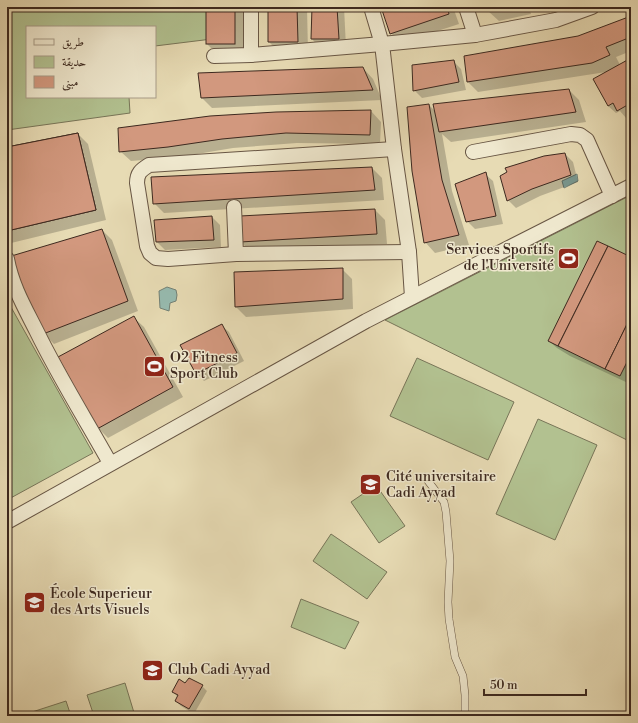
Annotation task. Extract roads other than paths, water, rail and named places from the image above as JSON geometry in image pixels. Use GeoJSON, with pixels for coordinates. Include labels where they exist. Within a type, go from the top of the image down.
{"type":"FeatureCollection","features":[{"type":"Feature","properties":{"kind":"street"},"geometry":{"type":"LineString","coordinates":[[251,7],[251,55]]}},
{"type":"Feature","properties":{"kind":"street"},"geometry":{"type":"LineString","coordinates":[[371,7],[382,44],[394,150],[409,252],[412,297]]}},
{"type":"Feature","properties":{"kind":"street"},"geometry":{"type":"LineString","coordinates":[[466,7],[475,35]]}},
{"type":"Feature","properties":{"kind":"street"},"geometry":{"type":"LineString","coordinates":[[214,56],[251,55],[475,35],[556,20],[592,7]]}},
{"type":"Feature","properties":{"kind":"street"},"geometry":{"type":"LineString","coordinates":[[472,152],[571,134],[580,135],[587,140],[612,196]]}},
{"type":"Feature","properties":{"kind":"street"},"geometry":{"type":"LineString","coordinates":[[394,150],[149,165],[142,169],[137,176],[137,183],[147,246],[150,254],[156,258],[168,259],[236,254],[409,252]]}},
{"type":"Feature","properties":{"kind":"street"},"geometry":{"type":"LineString","coordinates":[[7,522],[366,321],[631,186]]}},
{"type":"Feature","properties":{"kind":"street"},"geometry":{"type":"LineString","coordinates":[[234,207],[236,254]]}},
{"type":"Feature","properties":{"kind":"street"},"geometry":{"type":"LineString","coordinates":[[7,259],[13,283],[22,303],[50,357],[110,463]]}},
{"type":"Feature","properties":{"kind":"lane"},"geometry":{"type":"LineString","coordinates":[[425,477],[444,502],[446,512],[450,561],[448,602],[449,619],[455,657],[463,676],[465,716]]}},
{"type":"Feature","properties":{"kind":"water"},"geometry":{"type":"Polygon","coordinates":[[[577,174],[578,181],[564,188],[562,181],[577,174]]]}},
{"type":"Feature","properties":{"kind":"water"},"geometry":{"type":"Polygon","coordinates":[[[167,287],[176,290],[177,295],[176,301],[170,303],[169,311],[160,308],[159,291],[167,287]]]}},
{"type":"Feature","properties":{"kind":"place","name":"Services Sportifs de l'Université"},"geometry":{"type":"Point","coordinates":[569,258]}},
{"type":"Feature","properties":{"kind":"place","name":"O2 Fitness Sport Club"},"geometry":{"type":"Point","coordinates":[155,366]}},
{"type":"Feature","properties":{"kind":"place","name":"Cité universitaire Cadi Ayyad"},"geometry":{"type":"Point","coordinates":[370,485]}},
{"type":"Feature","properties":{"kind":"place","name":"École Superieur des Arts Visuels"},"geometry":{"type":"Point","coordinates":[35,602]}},
{"type":"Feature","properties":{"kind":"place","name":"Club Cadi Ayyad"},"geometry":{"type":"Point","coordinates":[153,670]}}]}
